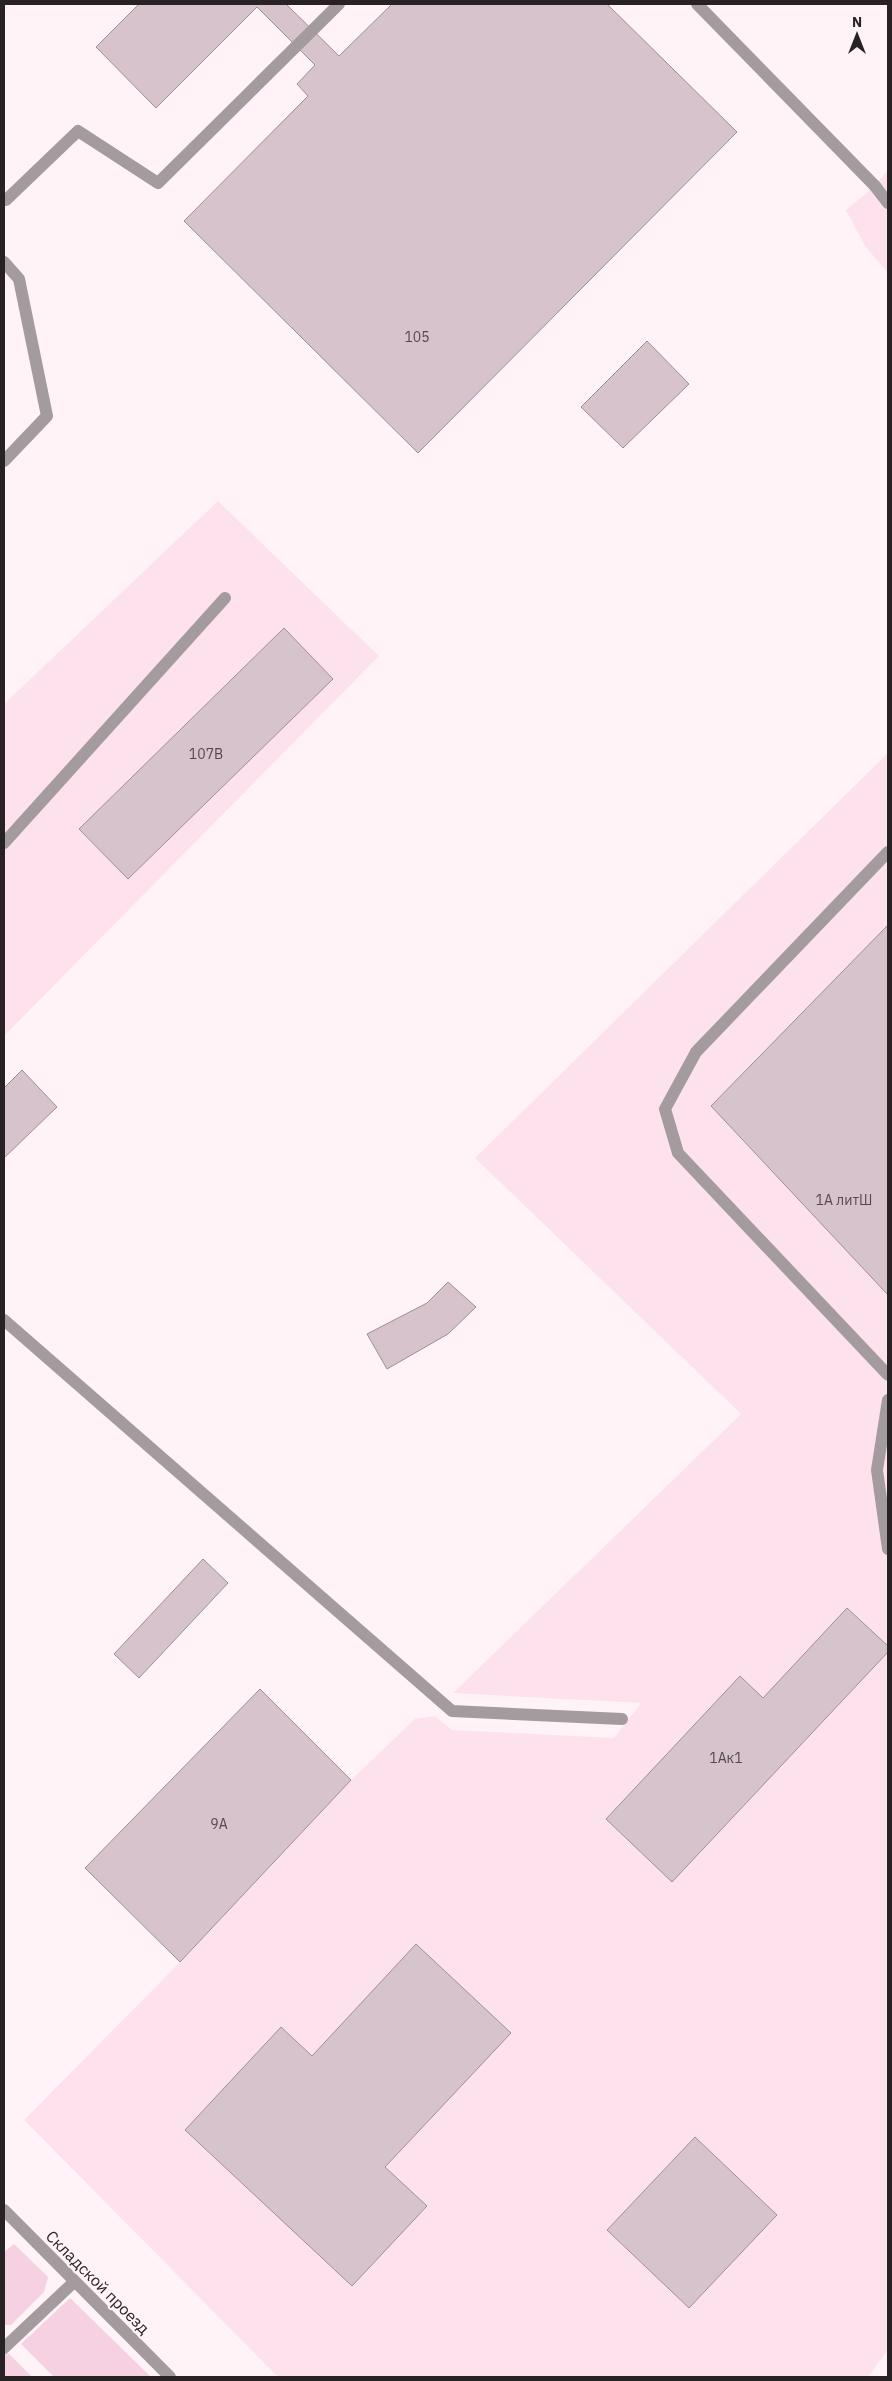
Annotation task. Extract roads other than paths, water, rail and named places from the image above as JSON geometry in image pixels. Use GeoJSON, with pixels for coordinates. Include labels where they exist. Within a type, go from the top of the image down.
{"type":"FeatureCollection","features":[{"type":"Feature","properties":{"kind":"street"},"geometry":{"type":"LineString","coordinates":[[6,200],[78,131],[158,183],[339,4]]}},
{"type":"Feature","properties":{"kind":"street"},"geometry":{"type":"LineString","coordinates":[[697,4],[875,186],[888,203]]}},
{"type":"Feature","properties":{"kind":"street"},"geometry":{"type":"LineString","coordinates":[[4,262],[19,279],[47,416],[4,461]]}},
{"type":"Feature","properties":{"kind":"street"},"geometry":{"type":"LineString","coordinates":[[4,843],[225,598]]}},
{"type":"Feature","properties":{"kind":"street"},"geometry":{"type":"LineString","coordinates":[[888,852],[696,1052],[665,1109],[678,1153],[888,1375]]}},
{"type":"Feature","properties":{"kind":"street"},"geometry":{"type":"LineString","coordinates":[[4,1320],[452,1711],[622,1719]]}},
{"type":"Feature","properties":{"kind":"street"},"geometry":{"type":"LineString","coordinates":[[888,1400],[877,1470],[888,1550]]}},
{"type":"Feature","properties":{"kind":"street","name":"Складской проезд"},"geometry":{"type":"LineString","coordinates":[[4,2210],[170,2377]]}},
{"type":"Feature","properties":{"kind":"street"},"geometry":{"type":"LineString","coordinates":[[4,2348],[74,2282]]}}]}
